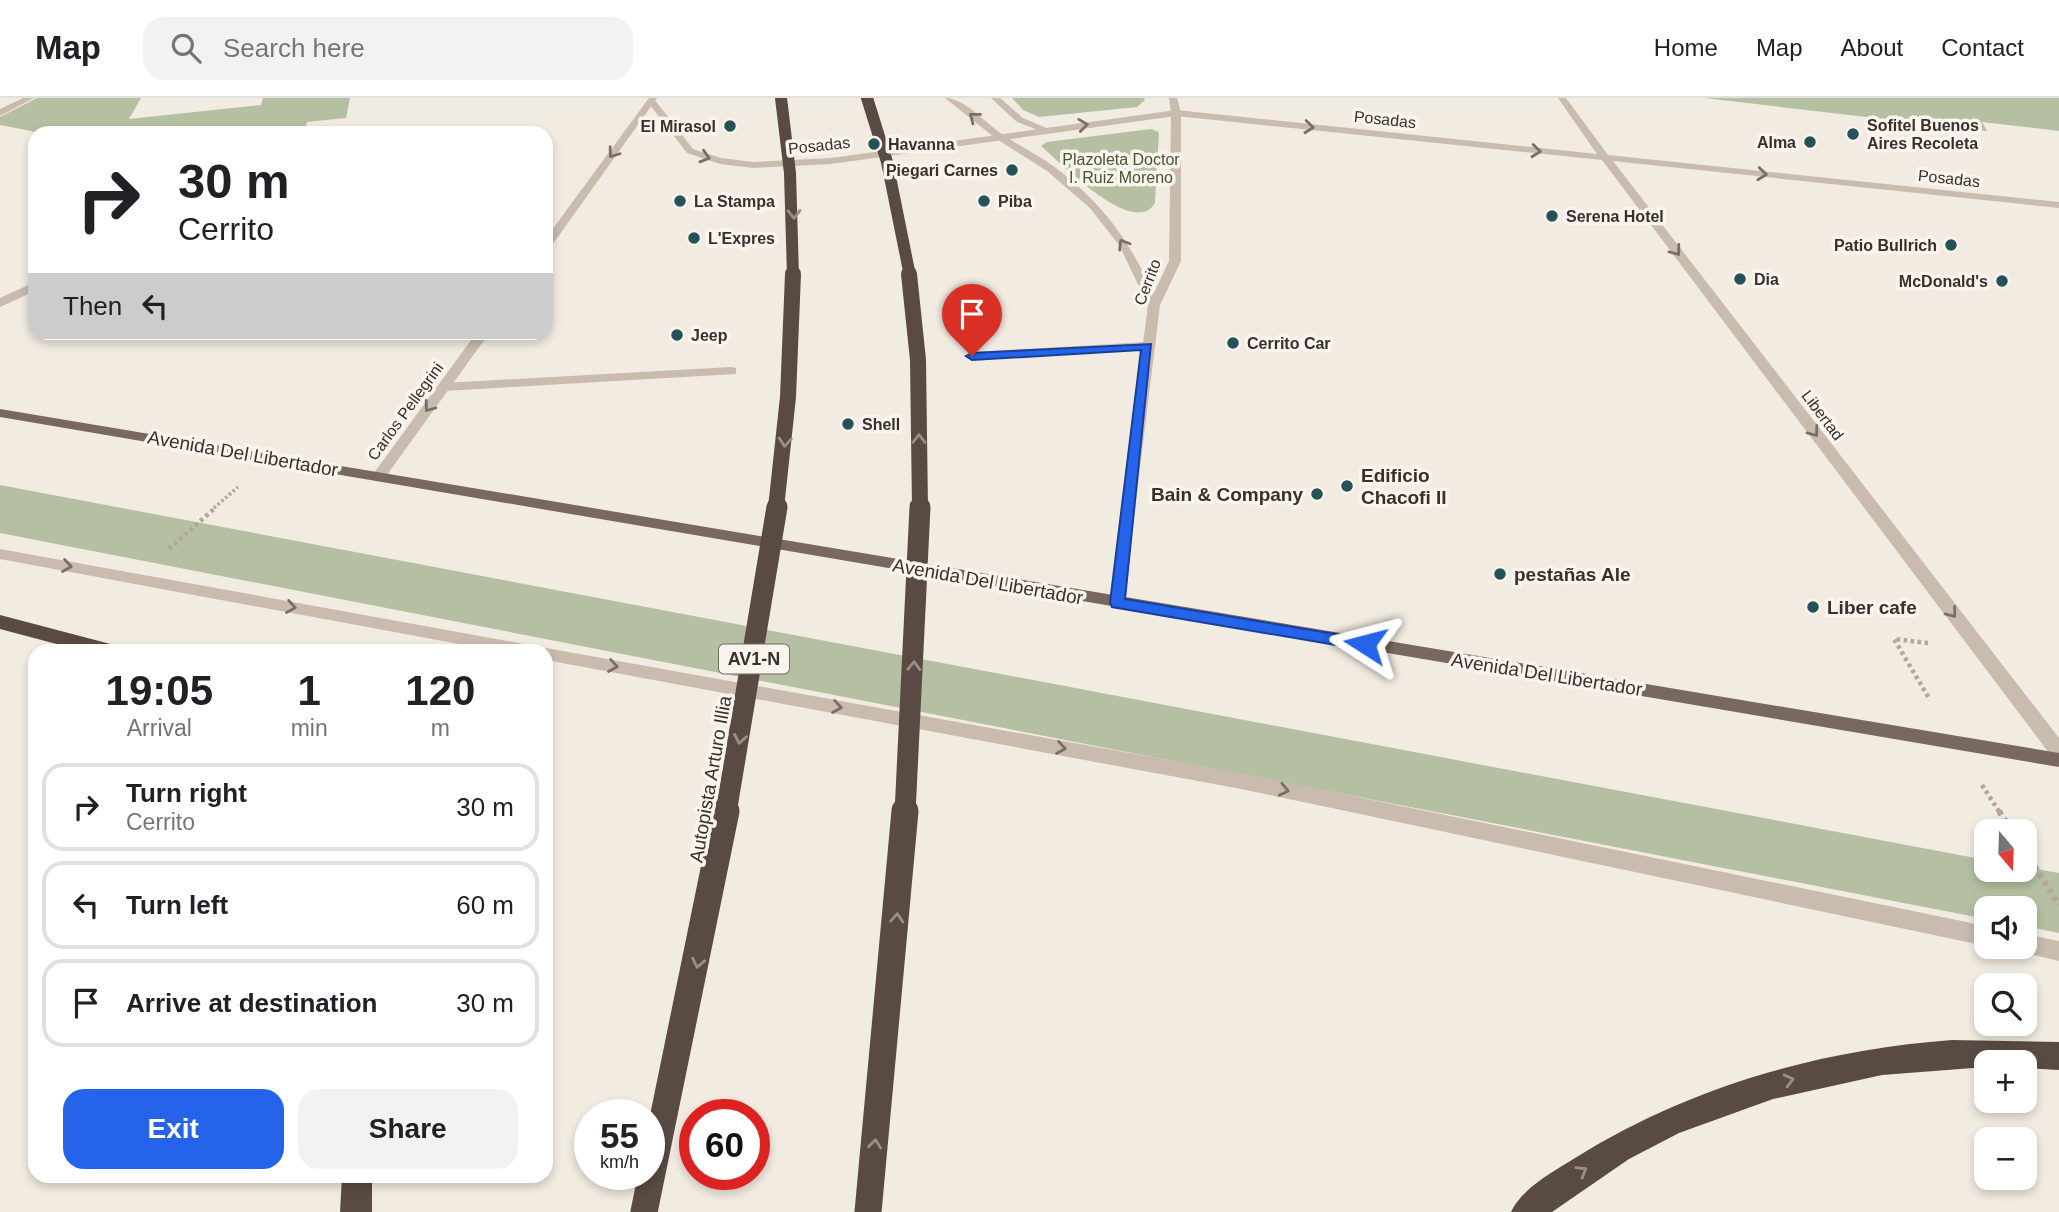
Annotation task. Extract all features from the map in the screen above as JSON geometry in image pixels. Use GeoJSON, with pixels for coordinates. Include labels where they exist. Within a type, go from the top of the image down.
{"type":"FeatureCollection","features":[{"type":"Feature","properties":{"kind":"highway","name":"Autopista Arturo Illia"},"geometry":{"type":"LineString","coordinates":[[644,1212],[713,890],[762,608],[785,450],[794,245],[793,197],[781,98]]}},
{"type":"Feature","properties":{"kind":"highway"},"geometry":{"type":"LineString","coordinates":[[867,98],[887,152],[912,290],[919,395],[920,493],[910,739],[893,961],[868,1212]]}},
{"type":"Feature","properties":{"kind":"highway"},"geometry":{"type":"LineString","coordinates":[[0,622],[87,644]]}},
{"type":"Feature","properties":{"kind":"highway"},"geometry":{"type":"LineString","coordinates":[[1527,1212],[1559,1185],[1653,1129],[1738,1093],[1836,1068],[1939,1055],[2059,1056]]}},
{"type":"Feature","properties":{"kind":"highway"},"geometry":{"type":"LineString","coordinates":[[356,1212],[357,1183]]}},
{"type":"Feature","properties":{"kind":"main road","name":"Avenida Del Libertador"},"geometry":{"type":"LineString","coordinates":[[0,413],[2059,760]]}},
{"type":"Feature","properties":{"kind":"street"},"geometry":{"type":"LineString","coordinates":[[0,113],[30,98]]}},
{"type":"Feature","properties":{"kind":"street"},"geometry":{"type":"LineString","coordinates":[[949,98],[999,136],[1051,169],[1094,206],[1124,244],[1154,305]]}},
{"type":"Feature","properties":{"kind":"street"},"geometry":{"type":"LineString","coordinates":[[995,98],[1020,120],[1046,130]]}},
{"type":"Feature","properties":{"kind":"street","name":"Libertad"},"geometry":{"type":"LineString","coordinates":[[1562,98],[2059,752]]}},
{"type":"Feature","properties":{"kind":"street","name":"Cerrito"},"geometry":{"type":"LineString","coordinates":[[1117,603],[1147,346],[1154,305],[1175,261],[1173,134],[1176,113],[1171,99]]}},
{"type":"Feature","properties":{"kind":"street"},"geometry":{"type":"LineString","coordinates":[[553,236],[652,100]]}},
{"type":"Feature","properties":{"kind":"street","name":"Posadas"},"geometry":{"type":"LineString","coordinates":[[652,100],[690,151],[736,163],[820,162],[1176,113],[2059,205]]}},
{"type":"Feature","properties":{"kind":"street"},"geometry":{"type":"LineString","coordinates":[[0,303],[28,289]]}},
{"type":"Feature","properties":{"kind":"street","name":"Carlos Pellegrini"},"geometry":{"type":"LineString","coordinates":[[379,476],[478,340]]}},
{"type":"Feature","properties":{"kind":"street"},"geometry":{"type":"LineString","coordinates":[[972,356],[1147,346]]}},
{"type":"Feature","properties":{"kind":"street"},"geometry":{"type":"LineString","coordinates":[[444,387],[731,371]]}},
{"type":"Feature","properties":{"kind":"street"},"geometry":{"type":"LineString","coordinates":[[0,554],[492,644]]}},
{"type":"Feature","properties":{"kind":"street"},"geometry":{"type":"LineString","coordinates":[[553,655],[1241,781],[1974,934]]}},
{"type":"Feature","properties":{"kind":"street"},"geometry":{"type":"LineString","coordinates":[[2037,946],[2059,951]]}},
{"type":"Feature","properties":{"kind":"path"},"geometry":{"type":"LineString","coordinates":[[166,552],[271,457]]}},
{"type":"Feature","properties":{"kind":"path"},"geometry":{"type":"LineString","coordinates":[[2037,871],[2059,905]]}},
{"type":"Feature","properties":{"kind":"green space"},"geometry":{"type":"Polygon","coordinates":[[[37,98],[141,98],[129,119],[261,105],[263,98],[350,98],[346,118],[307,122],[306,126],[28,126],[28,130],[0,125],[0,117],[37,98]]]}},
{"type":"Feature","properties":{"kind":"green space"},"geometry":{"type":"Polygon","coordinates":[[[1012,98],[1145,100],[1137,107],[1039,117],[1023,110],[1012,98]]]}},
{"type":"Feature","properties":{"kind":"green space"},"geometry":{"type":"Polygon","coordinates":[[[1704,98],[2059,98],[2059,131],[1982,122],[1987,131],[1704,98]]]}},
{"type":"Feature","properties":{"kind":"green space","name":"Plazoleta Doctor I. Ruiz Moreno"},"geometry":{"type":"Polygon","coordinates":[[[1151,129],[1159,132],[1155,203],[1145,212],[1131,212],[1097,194],[1041,146],[1047,142],[1151,129]]]}},
{"type":"Feature","properties":{"kind":"green space"},"geometry":{"type":"Polygon","coordinates":[[[0,485],[1974,858],[1974,882],[2037,882],[2037,869],[2059,873],[2059,933],[2037,928],[2037,896],[1974,896],[1974,917],[0,533],[0,485]]]}},
{"type":"Feature","properties":{"kind":"place","name":"El Mirasol"},"geometry":{"type":"Point","coordinates":[730,126]}},
{"type":"Feature","properties":{"kind":"place","name":"Sofitel Buenos Aires Recoleta"},"geometry":{"type":"Point","coordinates":[1853,134]}},
{"type":"Feature","properties":{"kind":"place","name":"Alma"},"geometry":{"type":"Point","coordinates":[1810,142]}},
{"type":"Feature","properties":{"kind":"place","name":"Havanna"},"geometry":{"type":"Point","coordinates":[874,144]}},
{"type":"Feature","properties":{"kind":"place","name":"Piegari Carnes"},"geometry":{"type":"Point","coordinates":[1012,170]}},
{"type":"Feature","properties":{"kind":"place","name":"La Stampa"},"geometry":{"type":"Point","coordinates":[680,201]}},
{"type":"Feature","properties":{"kind":"place","name":"Piba"},"geometry":{"type":"Point","coordinates":[984,201]}},
{"type":"Feature","properties":{"kind":"place","name":"Serena Hotel"},"geometry":{"type":"Point","coordinates":[1552,216]}},
{"type":"Feature","properties":{"kind":"place","name":"L'Expres"},"geometry":{"type":"Point","coordinates":[694,238]}},
{"type":"Feature","properties":{"kind":"place","name":"Patio Bullrich"},"geometry":{"type":"Point","coordinates":[1951,245]}},
{"type":"Feature","properties":{"kind":"place","name":"Dia"},"geometry":{"type":"Point","coordinates":[1740,279]}},
{"type":"Feature","properties":{"kind":"place","name":"McDonald's"},"geometry":{"type":"Point","coordinates":[2002,281]}},
{"type":"Feature","properties":{"kind":"place","name":"Jeep"},"geometry":{"type":"Point","coordinates":[677,335]}},
{"type":"Feature","properties":{"kind":"place","name":"Cerrito Car"},"geometry":{"type":"Point","coordinates":[1233,343]}},
{"type":"Feature","properties":{"kind":"place","name":"Shell"},"geometry":{"type":"Point","coordinates":[848,424]}},
{"type":"Feature","properties":{"kind":"place","name":"Edificio Chacofi II"},"geometry":{"type":"Point","coordinates":[1347,486]}},
{"type":"Feature","properties":{"kind":"place","name":"Bain & Company"},"geometry":{"type":"Point","coordinates":[1317,494]}},
{"type":"Feature","properties":{"kind":"place","name":"pestañas Ale"},"geometry":{"type":"Point","coordinates":[1500,574]}},
{"type":"Feature","properties":{"kind":"place","name":"Liber cafe"},"geometry":{"type":"Point","coordinates":[1813,607]}},
{"type":"Feature","properties":{"kind":"route"},"geometry":{"type":"LineString","coordinates":[[972,356],[1147,346],[1117,603],[1365,644]]}}]}
